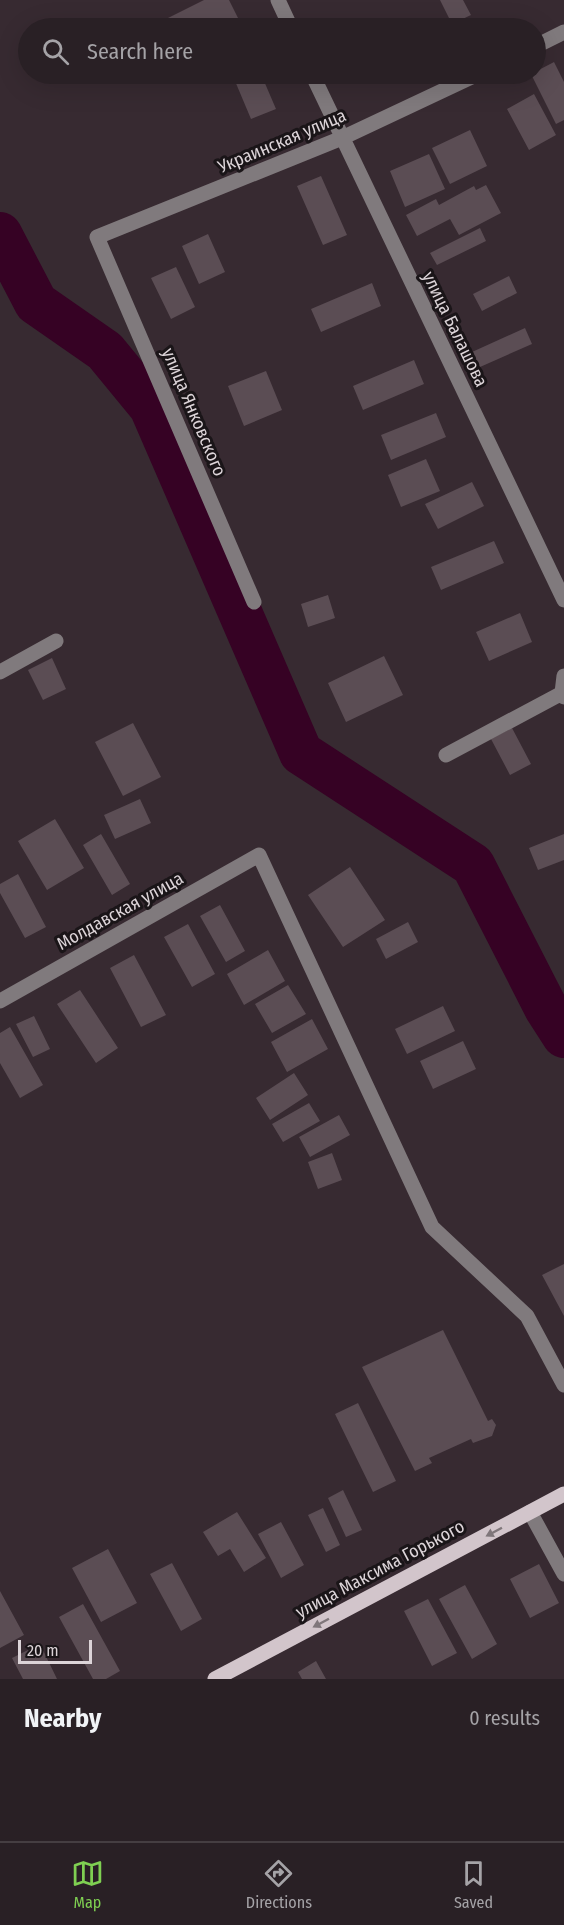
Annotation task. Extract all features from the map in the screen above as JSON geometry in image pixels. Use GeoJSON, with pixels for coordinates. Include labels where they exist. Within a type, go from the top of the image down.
{"type":"FeatureCollection","features":[{"type":"Feature","properties":{"kind":"main road","name":"улица Максима Горького"},"geometry":{"type":"LineString","coordinates":[[215,1679],[564,1494]]}},
{"type":"Feature","properties":{"kind":"street"},"geometry":{"type":"LineString","coordinates":[[278,0],[286,18]]}},
{"type":"Feature","properties":{"kind":"street"},"geometry":{"type":"LineString","coordinates":[[546,41],[564,32]]}},
{"type":"Feature","properties":{"kind":"street","name":"улица Балашова"},"geometry":{"type":"LineString","coordinates":[[317,84],[564,600]]}},
{"type":"Feature","properties":{"kind":"street","name":"Украинская улица"},"geometry":{"type":"LineString","coordinates":[[97,237],[342,138],[457,84]]}},
{"type":"Feature","properties":{"kind":"street","name":"улица Янковского"},"geometry":{"type":"LineString","coordinates":[[97,237],[254,602]]}},
{"type":"Feature","properties":{"kind":"street"},"geometry":{"type":"LineString","coordinates":[[0,672],[56,641]]}},
{"type":"Feature","properties":{"kind":"street"},"geometry":{"type":"LineString","coordinates":[[446,755],[563,694],[564,676]]}},
{"type":"Feature","properties":{"kind":"street","name":"Молдавская улица"},"geometry":{"type":"LineString","coordinates":[[0,1001],[259,855],[432,1227],[527,1316],[564,1384]]}},
{"type":"Feature","properties":{"kind":"street"},"geometry":{"type":"LineString","coordinates":[[530,1512],[564,1574]]}},
{"type":"Feature","properties":{"kind":"building"},"geometry":{"type":"Polygon","coordinates":[[[204,0],[229,0],[238,18],[168,18],[204,0]]]}},
{"type":"Feature","properties":{"kind":"building"},"geometry":{"type":"Polygon","coordinates":[[[440,0],[463,0],[471,15],[465,18],[449,18],[440,0]]]}},
{"type":"Feature","properties":{"kind":"building"},"geometry":{"type":"Polygon","coordinates":[[[554,62],[564,82],[564,120],[556,124],[536,84],[546,84],[546,66],[554,62]]]}},
{"type":"Feature","properties":{"kind":"building"},"geometry":{"type":"Polygon","coordinates":[[[236,84],[265,84],[276,109],[251,119],[236,84]]]}},
{"type":"Feature","properties":{"kind":"building"},"geometry":{"type":"Polygon","coordinates":[[[534,94],[556,135],[529,150],[507,109],[534,94]]]}},
{"type":"Feature","properties":{"kind":"building"},"geometry":{"type":"Polygon","coordinates":[[[470,130],[487,166],[450,184],[432,148],[470,130]]]}},
{"type":"Feature","properties":{"kind":"building"},"geometry":{"type":"Polygon","coordinates":[[[429,154],[445,189],[405,207],[390,171],[429,154]]]}},
{"type":"Feature","properties":{"kind":"building"},"geometry":{"type":"Polygon","coordinates":[[[321,176],[347,235],[323,245],[297,186],[321,176]]]}},
{"type":"Feature","properties":{"kind":"building"},"geometry":{"type":"Polygon","coordinates":[[[486,185],[501,213],[459,235],[450,219],[417,236],[406,215],[436,199],[439,205],[474,186],[476,190],[486,185]]]}},
{"type":"Feature","properties":{"kind":"building"},"geometry":{"type":"Polygon","coordinates":[[[480,228],[486,241],[437,265],[430,253],[480,228]]]}},
{"type":"Feature","properties":{"kind":"building"},"geometry":{"type":"Polygon","coordinates":[[[208,234],[225,272],[199,284],[182,246],[208,234]]]}},
{"type":"Feature","properties":{"kind":"building"},"geometry":{"type":"Polygon","coordinates":[[[176,267],[195,307],[171,319],[151,278],[176,267]]]}},
{"type":"Feature","properties":{"kind":"building"},"geometry":{"type":"Polygon","coordinates":[[[509,276],[517,293],[482,311],[473,294],[509,276]]]}},
{"type":"Feature","properties":{"kind":"building"},"geometry":{"type":"Polygon","coordinates":[[[372,283],[381,306],[321,332],[311,309],[372,283]]]}},
{"type":"Feature","properties":{"kind":"building"},"geometry":{"type":"Polygon","coordinates":[[[525,328],[532,344],[480,367],[472,352],[525,328]]]}},
{"type":"Feature","properties":{"kind":"building"},"geometry":{"type":"Polygon","coordinates":[[[414,360],[424,384],[363,410],[353,386],[414,360]]]}},
{"type":"Feature","properties":{"kind":"building"},"geometry":{"type":"Polygon","coordinates":[[[266,371],[282,410],[244,426],[228,386],[266,371]]]}},
{"type":"Feature","properties":{"kind":"building"},"geometry":{"type":"Polygon","coordinates":[[[436,413],[446,437],[391,460],[381,435],[436,413]]]}},
{"type":"Feature","properties":{"kind":"building"},"geometry":{"type":"Polygon","coordinates":[[[426,459],[440,491],[401,507],[388,475],[426,459]]]}},
{"type":"Feature","properties":{"kind":"building"},"geometry":{"type":"Polygon","coordinates":[[[472,482],[484,506],[438,529],[425,504],[472,482]]]}},
{"type":"Feature","properties":{"kind":"building"},"geometry":{"type":"Polygon","coordinates":[[[494,541],[504,563],[441,590],[431,567],[494,541]]]}},
{"type":"Feature","properties":{"kind":"building"},"geometry":{"type":"Polygon","coordinates":[[[328,595],[335,618],[308,627],[301,604],[328,595]]]}},
{"type":"Feature","properties":{"kind":"building"},"geometry":{"type":"Polygon","coordinates":[[[520,613],[532,642],[489,661],[476,632],[520,613]]]}},
{"type":"Feature","properties":{"kind":"building"},"geometry":{"type":"Polygon","coordinates":[[[384,656],[403,695],[346,722],[328,683],[384,656]]]}},
{"type":"Feature","properties":{"kind":"building"},"geometry":{"type":"Polygon","coordinates":[[[52,658],[66,689],[43,700],[28,670],[52,658]]]}},
{"type":"Feature","properties":{"kind":"building"},"geometry":{"type":"Polygon","coordinates":[[[133,723],[161,777],[123,796],[95,742],[133,723]]]}},
{"type":"Feature","properties":{"kind":"building"},"geometry":{"type":"Polygon","coordinates":[[[512,728],[531,764],[510,775],[491,739],[512,728]]]}},
{"type":"Feature","properties":{"kind":"building"},"geometry":{"type":"Polygon","coordinates":[[[140,799],[151,823],[115,839],[104,815],[140,799]]]}},
{"type":"Feature","properties":{"kind":"building"},"geometry":{"type":"Polygon","coordinates":[[[55,819],[84,868],[47,890],[18,841],[55,819]]]}},
{"type":"Feature","properties":{"kind":"building"},"geometry":{"type":"Polygon","coordinates":[[[101,834],[130,884],[112,895],[83,845],[101,834]]]}},
{"type":"Feature","properties":{"kind":"building"},"geometry":{"type":"Polygon","coordinates":[[[564,834],[564,860],[538,870],[529,848],[564,834]]]}},
{"type":"Feature","properties":{"kind":"building"},"geometry":{"type":"Polygon","coordinates":[[[350,867],[385,920],[343,947],[308,895],[350,867]]]}},
{"type":"Feature","properties":{"kind":"building"},"geometry":{"type":"Polygon","coordinates":[[[18,874],[46,927],[25,938],[0,893],[0,884],[18,874]]]}},
{"type":"Feature","properties":{"kind":"building"},"geometry":{"type":"Polygon","coordinates":[[[220,905],[245,951],[226,962],[200,916],[220,905]]]}},
{"type":"Feature","properties":{"kind":"building"},"geometry":{"type":"Polygon","coordinates":[[[408,922],[418,942],[386,959],[376,939],[408,922]]]}},
{"type":"Feature","properties":{"kind":"building"},"geometry":{"type":"Polygon","coordinates":[[[188,924],[215,974],[192,987],[164,937],[188,924]]]}},
{"type":"Feature","properties":{"kind":"building"},"geometry":{"type":"Polygon","coordinates":[[[268,950],[285,981],[244,1005],[227,974],[268,950]]]}},
{"type":"Feature","properties":{"kind":"building"},"geometry":{"type":"Polygon","coordinates":[[[134,955],[166,1015],[141,1027],[110,968],[134,955]]]}},
{"type":"Feature","properties":{"kind":"building"},"geometry":{"type":"Polygon","coordinates":[[[288,985],[306,1014],[272,1033],[255,1004],[288,985]]]}},
{"type":"Feature","properties":{"kind":"building"},"geometry":{"type":"Polygon","coordinates":[[[80,990],[118,1048],[96,1063],[57,1004],[80,990]]]}},
{"type":"Feature","properties":{"kind":"building"},"geometry":{"type":"Polygon","coordinates":[[[443,1006],[455,1031],[407,1054],[395,1029],[443,1006]]]}},
{"type":"Feature","properties":{"kind":"building"},"geometry":{"type":"Polygon","coordinates":[[[34,1016],[50,1049],[33,1057],[16,1024],[34,1016]]]}},
{"type":"Feature","properties":{"kind":"building"},"geometry":{"type":"Polygon","coordinates":[[[312,1019],[328,1049],[287,1072],[271,1042],[312,1019]]]}},
{"type":"Feature","properties":{"kind":"building"},"geometry":{"type":"Polygon","coordinates":[[[10,1027],[43,1085],[20,1098],[0,1063],[0,1033],[10,1027]]]}},
{"type":"Feature","properties":{"kind":"building"},"geometry":{"type":"Polygon","coordinates":[[[463,1041],[476,1069],[433,1089],[420,1061],[463,1041]]]}},
{"type":"Feature","properties":{"kind":"building"},"geometry":{"type":"Polygon","coordinates":[[[294,1073],[308,1095],[270,1120],[256,1098],[294,1073]]]}},
{"type":"Feature","properties":{"kind":"building"},"geometry":{"type":"Polygon","coordinates":[[[309,1103],[320,1121],[283,1142],[272,1124],[309,1103]]]}},
{"type":"Feature","properties":{"kind":"building"},"geometry":{"type":"Polygon","coordinates":[[[339,1115],[350,1135],[310,1157],[299,1137],[339,1115]]]}},
{"type":"Feature","properties":{"kind":"building"},"geometry":{"type":"Polygon","coordinates":[[[332,1153],[342,1180],[318,1189],[308,1162],[332,1153]]]}},
{"type":"Feature","properties":{"kind":"building"},"geometry":{"type":"Polygon","coordinates":[[[564,1264],[564,1316],[542,1275],[564,1264]]]}},
{"type":"Feature","properties":{"kind":"building"},"geometry":{"type":"Polygon","coordinates":[[[443,1330],[488,1421],[492,1419],[496,1425],[492,1436],[473,1443],[471,1439],[429,1458],[432,1463],[415,1471],[362,1367],[443,1330]]]}},
{"type":"Feature","properties":{"kind":"building"},"geometry":{"type":"Polygon","coordinates":[[[358,1403],[396,1481],[373,1492],[335,1414],[358,1403]]]}},
{"type":"Feature","properties":{"kind":"building"},"geometry":{"type":"Polygon","coordinates":[[[343,1490],[362,1530],[346,1537],[328,1498],[343,1490]]]}},
{"type":"Feature","properties":{"kind":"building"},"geometry":{"type":"Polygon","coordinates":[[[323,1508],[340,1545],[326,1552],[308,1515],[323,1508]]]}},
{"type":"Feature","properties":{"kind":"building"},"geometry":{"type":"Polygon","coordinates":[[[237,1512],[266,1558],[244,1572],[230,1549],[218,1556],[203,1532],[237,1512]]]}},
{"type":"Feature","properties":{"kind":"building"},"geometry":{"type":"Polygon","coordinates":[[[281,1522],[304,1565],[281,1578],[258,1534],[281,1522]]]}},
{"type":"Feature","properties":{"kind":"building"},"geometry":{"type":"Polygon","coordinates":[[[108,1549],[137,1603],[101,1622],[72,1568],[108,1549]]]}},
{"type":"Feature","properties":{"kind":"building"},"geometry":{"type":"Polygon","coordinates":[[[172,1563],[202,1619],[181,1631],[150,1574],[172,1563]]]}},
{"type":"Feature","properties":{"kind":"building"},"geometry":{"type":"Polygon","coordinates":[[[539,1564],[559,1603],[530,1618],[510,1579],[539,1564]]]}},
{"type":"Feature","properties":{"kind":"building"},"geometry":{"type":"Polygon","coordinates":[[[465,1585],[497,1644],[472,1659],[439,1599],[465,1585]]]}},
{"type":"Feature","properties":{"kind":"building"},"geometry":{"type":"Polygon","coordinates":[[[0,1591],[24,1635],[0,1648],[0,1591]]]}},
{"type":"Feature","properties":{"kind":"building"},"geometry":{"type":"Polygon","coordinates":[[[428,1599],[457,1653],[432,1666],[404,1611],[428,1599]]]}},
{"type":"Feature","properties":{"kind":"building"},"geometry":{"type":"Polygon","coordinates":[[[83,1604],[120,1671],[106,1679],[93,1679],[59,1617],[83,1604]]]}},
{"type":"Feature","properties":{"kind":"building"},"geometry":{"type":"Polygon","coordinates":[[[40,1644],[57,1679],[23,1679],[12,1658],[40,1644]]]}},
{"type":"Feature","properties":{"kind":"building"},"geometry":{"type":"Polygon","coordinates":[[[316,1661],[326,1679],[302,1679],[298,1672],[316,1661]]]}},
{"type":"Feature","properties":{"kind":"waterway"},"geometry":{"type":"LineString","coordinates":[[0,234],[36,303],[105,351],[151,407],[301,753],[473,865],[546,1008],[564,1036]]}}]}
